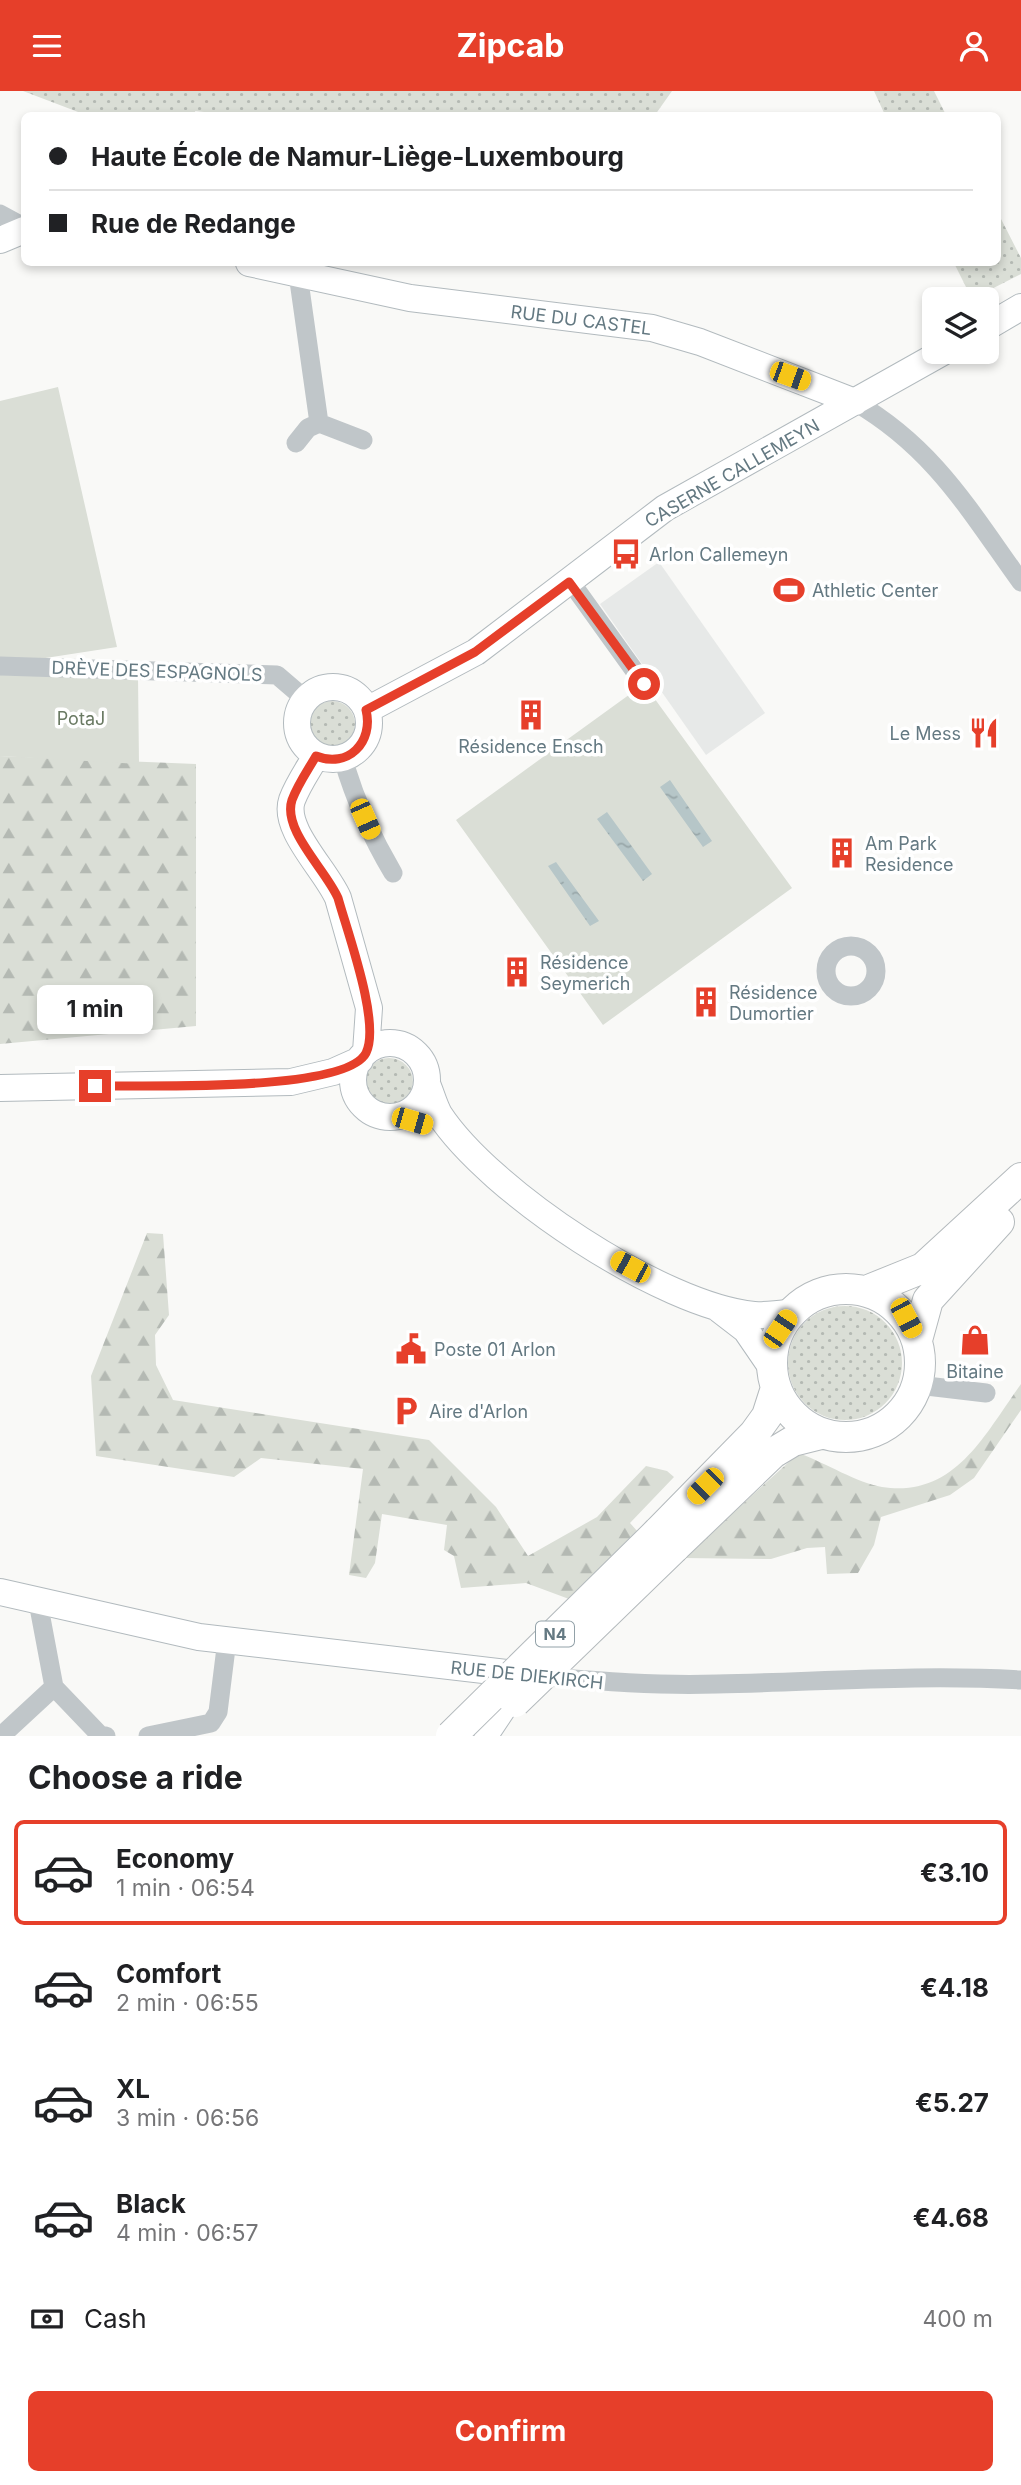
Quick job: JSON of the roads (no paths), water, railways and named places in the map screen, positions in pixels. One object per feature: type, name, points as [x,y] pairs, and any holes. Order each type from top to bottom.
[{"type":"main road","name":"N4","points":[[866,1291],[923,1268],[1021,1178]]},
{"type":"main road","name":"N4","points":[[917,1340],[928,1300],[1021,1198]]},
{"type":"main road","name":"N4","points":[[451,1736],[666,1540],[773,1453],[793,1441],[821,1434],[845,1438],[869,1434],[890,1423],[907,1406],[918,1385],[921,1363],[917,1340],[906,1318],[889,1301],[866,1291],[846,1288],[826,1291],[807,1299],[791,1313],[780,1329],[773,1348],[774,1378],[766,1416],[754,1434],[666,1540],[485,1735]]},
{"type":"main road","points":[[774,1378],[794,1415],[821,1434]]},
{"type":"street","points":[[0,214],[21,226]]},
{"type":"street","points":[[0,240],[21,230]]},
{"type":"street","name":"RUE DU CASTEL","points":[[262,266],[410,298],[652,328],[700,342],[855,402]]},
{"type":"street","points":[[298,274],[319,423]]},
{"type":"street","points":[[999,320],[1021,307]]},
{"type":"street","name":"CASERNE CALLEMEYN","points":[[366,710],[475,652],[665,508],[922,364]]},
{"type":"street","points":[[855,402],[886,420],[936,466],[956,488],[1021,582]]},
{"type":"street","points":[[296,443],[308,428],[319,423],[363,440]]},
{"type":"street","points":[[569,582],[644,684]]},
{"type":"street","name":"DRÈVE DES ESPAGNOLS","points":[[0,666],[277,675],[305,699]]},
{"type":"street","points":[[331,687],[352,693],[366,710],[368,734],[362,744],[343,759],[330,761],[316,756],[299,737],[296,723],[305,699],[317,690],[331,687]]},
{"type":"street","points":[[316,756],[292,801],[292,821],[303,843],[331,880],[369,1008],[363,1056],[354,1080],[360,1101]]},
{"type":"street","points":[[343,759],[354,795],[393,873]]},
{"type":"street","points":[[369,1008],[398,1044],[420,1058],[439,1113],[471,1151]]},
{"type":"street","points":[[0,1089],[291,1082],[333,1072],[381,1044],[398,1044]]},
{"type":"street","points":[[291,1082],[333,1091],[360,1101],[378,1115],[429,1126],[471,1151],[557,1224],[670,1289],[716,1306],[755,1315],[791,1313]]},
{"type":"street","points":[[396,1117],[417,1106],[427,1084]]},
{"type":"street","points":[[716,1306],[746,1330],[774,1378]]},
{"type":"street","points":[[918,1385],[986,1393]]},
{"type":"street","name":"RUE DE DIEKIRCH","points":[[0,1593],[227,1640],[474,1670],[620,1684],[715,1685],[964,1676],[1021,1680]]},
{"type":"street","points":[[38,1602],[54,1688],[100,1735],[106,1736]]},
{"type":"street","points":[[148,1736],[211,1723],[218,1712],[227,1640]]},
{"type":"street","points":[[474,1670],[485,1735]]},
{"type":"street","points":[[485,1735],[525,1675]]},
{"type":"street","points":[[1,1736],[54,1688]]},
{"type":"water","points":[[670,780],[712,841],[703,847],[660,787]]},
{"type":"water","points":[[607,812],[652,874],[643,881],[597,819]]},
{"type":"water","points":[[556,862],[599,921],[590,926],[548,866]]},
{"type":"place","name":"Arlon Callemeyn","points":[[626,554]]},
{"type":"place","name":"Athletic Center","points":[[789,590]]},
{"type":"place","name":"Résidence Ensch","points":[[531,715]]},
{"type":"place","name":"Le Mess","points":[[984,733]]},
{"type":"place","name":"Am Park Residence","points":[[842,853]]},
{"type":"place","name":"Résidence Seymerich","points":[[517,972]]},
{"type":"place","name":"Résidence Dumortier","points":[[706,1002]]},
{"type":"place","name":"Bitaine","points":[[975,1340]]},
{"type":"place","name":"Poste 01 Arlon","points":[[411,1349]]},
{"type":"place","name":"Aire d'Arlon","points":[[406,1411]]},
{"type":"park label","name":"PotaJ","points":[[81,718]]}]
